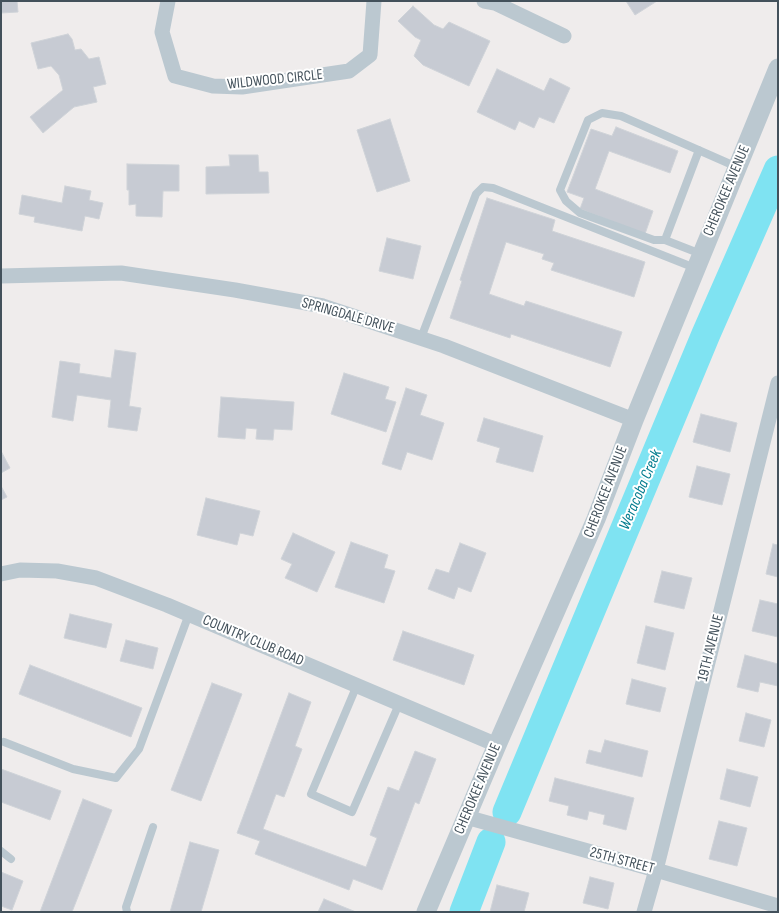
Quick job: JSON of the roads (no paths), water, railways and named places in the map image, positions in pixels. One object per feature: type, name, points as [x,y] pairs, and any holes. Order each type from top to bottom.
[{"type":"street","name":"WILDWOOD CIRCLE","points":[[168,1],[162,32],[176,76],[213,86],[242,87],[349,71],[370,54],[374,1]]},
{"type":"street","points":[[484,1],[495,3],[564,36]]},
{"type":"street","name":"CHEROKEE AVENUE","points":[[426,912],[596,519],[698,261],[778,68]]},
{"type":"street","name":"SPRINGDALE DRIVE","points":[[1,276],[122,273],[235,290],[323,306],[421,338],[634,420]]},
{"type":"street","name":"19TH AVENUE","points":[[644,912],[656,870],[777,387]]},
{"type":"street","name":"COUNTRY CLUB ROAD","points":[[1,574],[20,570],[57,571],[96,578],[189,614],[497,745]]},
{"type":"street","name":"25TH STREET","points":[[466,817],[778,906]]},
{"type":"lane","points":[[698,261],[665,240],[654,240],[580,213],[566,202],[560,190],[588,120],[602,113],[621,116],[737,167]]},
{"type":"lane","points":[[665,240],[699,150]]},
{"type":"lane","points":[[421,338],[476,194],[483,187],[493,188],[698,261]]},
{"type":"lane","points":[[4,742],[73,769],[116,778],[139,749],[189,614]]},
{"type":"lane","points":[[357,685],[310,794],[352,812],[399,704]]},
{"type":"lane","points":[[127,912],[126,907],[153,827]]},
{"type":"lane","points":[[1,851],[12,859]]},
{"type":"waterway","name":"Weracoba Creek","points":[[507,812],[706,334],[778,170]]},
{"type":"waterway","name":"Weracoba Creek","points":[[464,912],[491,842]]}]
